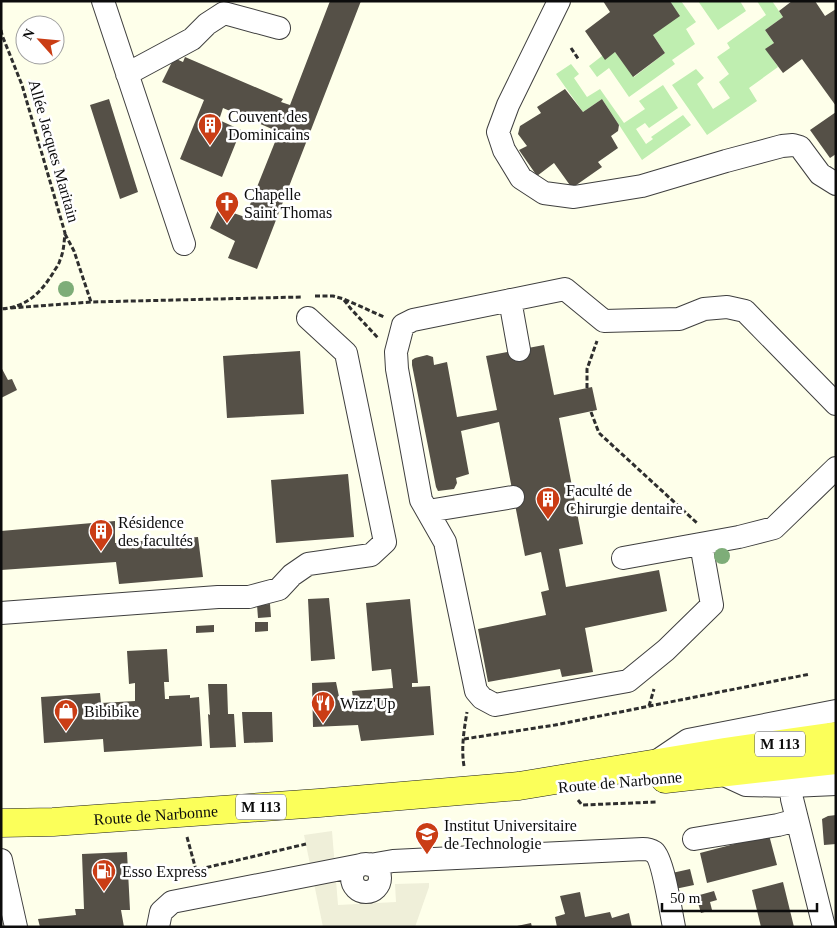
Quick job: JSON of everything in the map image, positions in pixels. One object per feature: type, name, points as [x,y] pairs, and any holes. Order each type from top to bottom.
[{"type":"main road","name":"Route de Narbonne","points":[[1,823],[53,822],[338,802],[520,786],[836,736]]},
{"type":"main road","name":"Route de Narbonne","points":[[520,786],[570,790],[836,760]]},
{"type":"street","points":[[103,1],[184,244]]},
{"type":"street","points":[[559,1],[508,105],[498,132],[504,150],[521,178],[536,188],[544,193],[574,197],[637,187],[726,161],[792,145],[800,147],[820,174],[836,184]]},
{"type":"street","points":[[127,74],[192,39],[207,24],[224,13],[279,28]]},
{"type":"street","points":[[709,542],[712,605],[666,650],[628,681],[496,705],[482,698],[476,691],[445,542],[421,500],[397,369],[396,352],[403,325],[413,320],[565,289],[604,321],[679,318],[704,309],[727,308],[745,311],[836,404]]},
{"type":"street","points":[[510,300],[519,350]]},
{"type":"street","points":[[1,613],[208,598],[249,597],[279,589],[292,575],[308,564],[371,555],[385,542],[346,353],[306,307]]},
{"type":"street","points":[[623,558],[774,528],[836,468]]},
{"type":"street","points":[[428,512],[513,497]]},
{"type":"street","name":"Route de Narbonne","points":[[652,764],[688,740],[836,711]]},
{"type":"street","points":[[720,773],[746,785],[836,784]]},
{"type":"street","points":[[791,786],[792,799],[824,927]]},
{"type":"street","points":[[694,839],[797,820]]},
{"type":"street","points":[[158,927],[161,912],[172,902],[366,865],[394,861],[642,849],[654,851],[657,856],[662,870],[674,927]]},
{"type":"street","points":[[1,860],[16,927]]},
{"type":"path","name":"Allée Jacques Maritain","points":[[1,30],[22,85],[65,233],[64,248],[60,262],[45,286],[23,304],[1,309]]},
{"type":"path","points":[[571,48],[579,60]]},
{"type":"path","points":[[65,233],[74,251],[91,302]]},
{"type":"path","points":[[314,296],[333,296],[344,299],[403,325]]},
{"type":"path","points":[[344,299],[383,343],[397,369]]},
{"type":"path","points":[[11,308],[91,302],[306,307]]},
{"type":"path","points":[[587,388],[587,369],[604,321]]},
{"type":"path","points":[[591,412],[599,433],[709,542]]},
{"type":"path","points":[[464,739],[564,723],[810,674]]},
{"type":"path","points":[[464,766],[462,751],[464,726],[469,699],[476,691]]},
{"type":"path","points":[[186,812],[187,840],[196,870],[306,844]]},
{"type":"green space","points":[[670,1],[681,1],[696,22],[686,29],[695,44],[672,60],[675,64],[629,97],[609,68],[597,77],[589,66],[602,56],[615,52],[634,77],[665,53],[653,35]]},
{"type":"green space","points":[[698,1],[740,1],[746,11],[718,30]]},
{"type":"green space","points":[[757,1],[772,1],[783,17],[765,30],[774,43],[766,49],[778,67],[749,88],[757,101],[707,135],[672,85],[696,69],[704,78],[697,84],[713,109],[730,98],[719,82],[729,74],[717,57],[730,48],[727,43],[766,15]]},
{"type":"green space","points":[[571,64],[579,74],[574,78],[587,97],[600,89],[624,123],[645,109],[639,101],[663,85],[678,108],[649,128],[645,123],[636,129],[646,144],[653,139],[651,137],[683,115],[691,125],[642,160],[602,99],[583,112],[556,74]]},
{"type":"shaded area","points":[[332,831],[338,905],[396,902],[395,884],[429,883],[415,927],[323,927],[304,835]]},
{"type":"building","name":"Couvent des Dominicains","points":[[330,1],[361,1],[257,269],[228,258],[235,241],[210,228],[219,208],[245,217],[279,132],[223,108],[219,120],[241,130],[222,177],[180,159],[204,100],[162,82],[174,58],[183,62],[185,57],[283,99],[281,102],[290,105]]},
{"type":"building","points":[[603,1],[670,1],[680,16],[653,35],[665,53],[633,77],[615,52],[605,60],[585,31],[610,12]]},
{"type":"building","points":[[792,1],[815,1],[825,16],[836,9],[836,106],[802,59],[783,73],[765,49],[774,43],[765,30],[783,17],[779,11]]},
{"type":"building","points":[[565,89],[583,112],[602,99],[619,125],[618,131],[611,136],[618,148],[598,162],[602,167],[572,188],[554,163],[537,176],[519,150],[527,146],[518,134],[520,126],[541,113],[537,107]]},
{"type":"building","points":[[109,99],[138,192],[120,199],[90,105]]},
{"type":"building","points":[[836,112],[836,154],[830,158],[810,130]]},
{"type":"building","name":"Faculté de Chirurgie dentaire","points":[[544,345],[554,395],[592,387],[597,410],[559,418],[583,544],[559,549],[566,587],[659,570],[667,611],[585,628],[593,672],[562,677],[560,669],[488,682],[478,629],[546,615],[541,592],[549,590],[541,552],[525,556],[499,422],[461,431],[469,474],[456,478],[457,483],[454,489],[438,491],[412,360],[427,355],[433,357],[434,365],[447,362],[457,417],[497,410],[486,356]]},
{"type":"building","points":[[300,351],[304,414],[227,418],[223,356]]},
{"type":"building","points":[[1,367],[8,380],[12,379],[17,390],[1,398]]},
{"type":"building","points":[[348,474],[354,537],[276,543],[271,480]]},
{"type":"building","name":"Résidence des facultés","points":[[115,521],[115,543],[198,537],[203,577],[119,584],[116,562],[1,570],[1,531]]},
{"type":"building","points":[[329,598],[335,659],[311,661],[308,599]]},
{"type":"building","points":[[410,599],[418,683],[412,683],[412,687],[430,686],[434,735],[361,741],[358,725],[313,727],[312,683],[336,682],[342,711],[355,710],[352,691],[393,688],[391,669],[372,671],[366,603]]},
{"type":"building","points":[[270,604],[271,617],[258,618],[257,605]]},
{"type":"building","points":[[255,622],[268,622],[268,631],[255,632]]},
{"type":"building","points":[[214,625],[214,632],[196,633],[196,626]]},
{"type":"building","points":[[167,649],[169,682],[164,682],[165,699],[169,699],[169,696],[190,695],[190,698],[199,697],[202,746],[104,752],[103,739],[44,743],[41,697],[100,693],[101,703],[135,701],[135,683],[129,684],[127,651]]},
{"type":"building","points":[[208,684],[227,684],[228,714],[234,714],[236,747],[210,748]]},
{"type":"building","points":[[242,712],[272,712],[273,742],[244,743]]},
{"type":"building","points":[[836,815],[836,844],[824,845],[822,819]]},
{"type":"building","points":[[769,835],[777,865],[707,883],[700,853]]},
{"type":"building","points":[[127,852],[130,910],[121,910],[124,927],[40,927],[38,919],[76,915],[75,909],[84,909],[82,854]]},
{"type":"building","points":[[690,869],[694,885],[675,889],[672,873]]},
{"type":"building","points":[[783,882],[794,927],[761,927],[752,890]]},
{"type":"building","points":[[714,891],[717,900],[710,902],[712,910],[701,913],[696,896]]},
{"type":"building","points":[[580,892],[585,917],[610,912],[612,918],[629,913],[632,927],[557,927],[555,917],[565,914],[560,896]]},
{"type":"building","points":[[531,923],[532,927],[517,927],[517,926]]},
{"type":"place","name":"Couvent des Dominicains","points":[[210,146]]},
{"type":"place","name":"Chapelle Saint Thomas","points":[[227,224]]},
{"type":"place","name":"Faculté de Chirurgie dentaire","points":[[548,520]]},
{"type":"place","name":"Résidence des facultés","points":[[101,552]]},
{"type":"place","name":"Wizz'Up","points":[[323,724]]},
{"type":"place","name":"Bibibike","points":[[66,732]]},
{"type":"place","name":"Institut Universitaire de Technologie","points":[[427,855]]},
{"type":"place","name":"Esso Express","points":[[104,892]]}]
